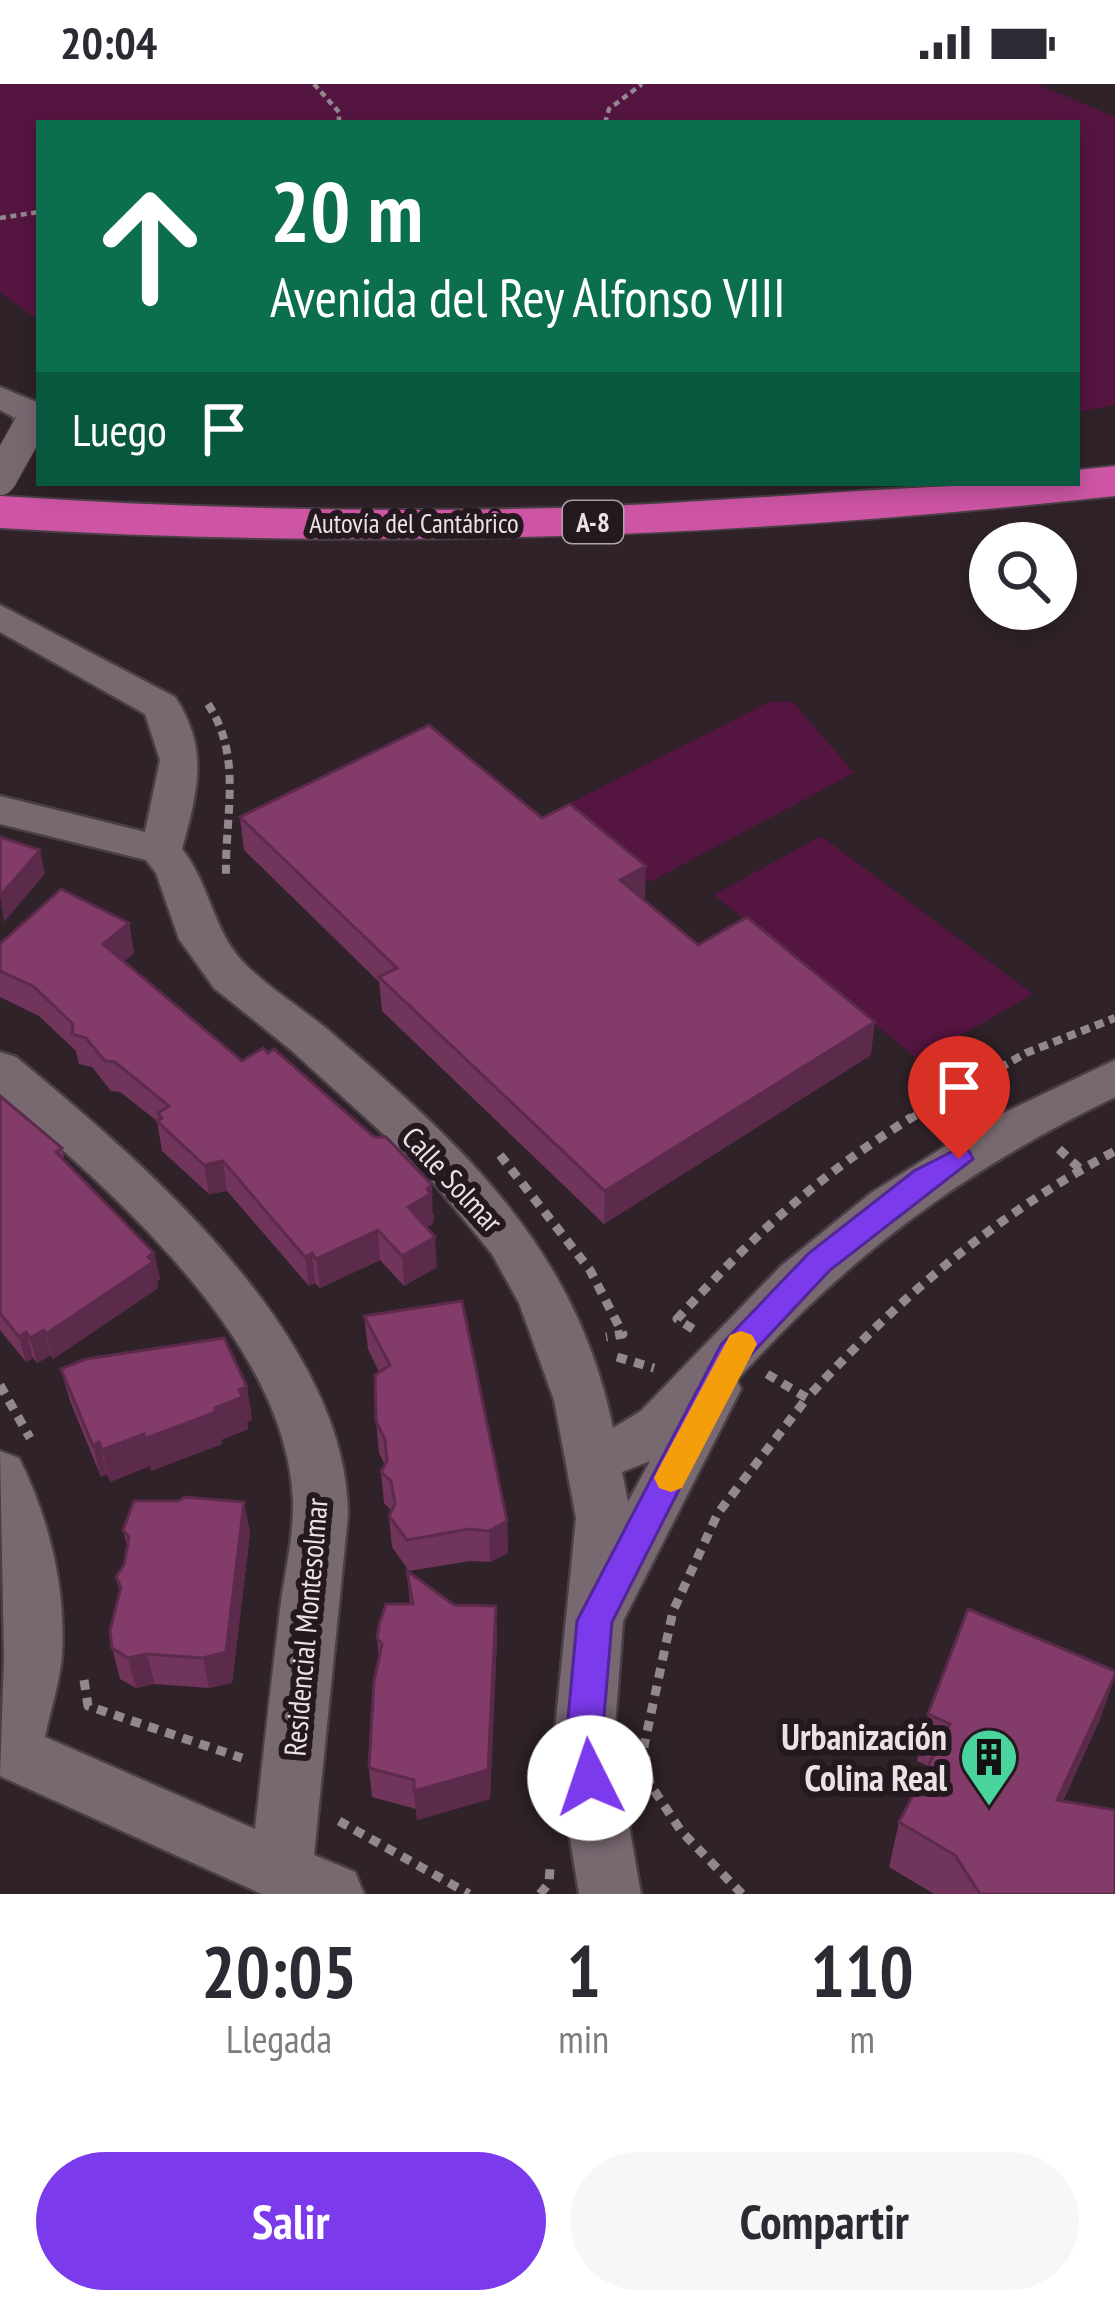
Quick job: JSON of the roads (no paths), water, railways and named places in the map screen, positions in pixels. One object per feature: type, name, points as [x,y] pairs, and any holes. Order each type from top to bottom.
[{"type":"highway","points":[[1080,451],[1115,446]]},
{"type":"highway","points":[[0,478],[36,480]]},
{"type":"highway","name":"Autovía del Cantábrico","points":[[1080,485],[1115,481]]},
{"type":"highway","name":"Autovía del Cantábrico","points":[[173,486],[314,491],[556,486]]},
{"type":"highway","name":"Autovía del Cantábrico","points":[[0,512],[308,524],[643,521],[1073,486]]},
{"type":"street","points":[[0,397],[30,412],[30,425],[0,478]]},
{"type":"street","points":[[0,616],[161,706],[177,731],[184,764],[161,850],[0,811]]},
{"type":"street","name":"Calle Solmar","points":[[161,850],[176,870],[201,939],[230,977],[307,1038],[440,1157],[510,1240],[544,1301],[574,1380],[604,1518],[584,1740],[610,1894]]},
{"type":"street","name":"Residencial Montesolmar","points":[[0,1069],[124,1179],[206,1265],[271,1358],[304,1430],[320,1493],[290,1794],[307,1882]]},
{"type":"street","points":[[592,1457],[628,1447],[660,1427],[819,1262],[925,1179],[1027,1118],[1115,1077]]},
{"type":"street","points":[[594,1621],[732,1354]]},
{"type":"street","points":[[20,1465],[32,1577],[33,1658],[6,1748],[307,1882]]},
{"type":"place","name":"Urbanización Colina Real","points":[[989,1808]]}]
